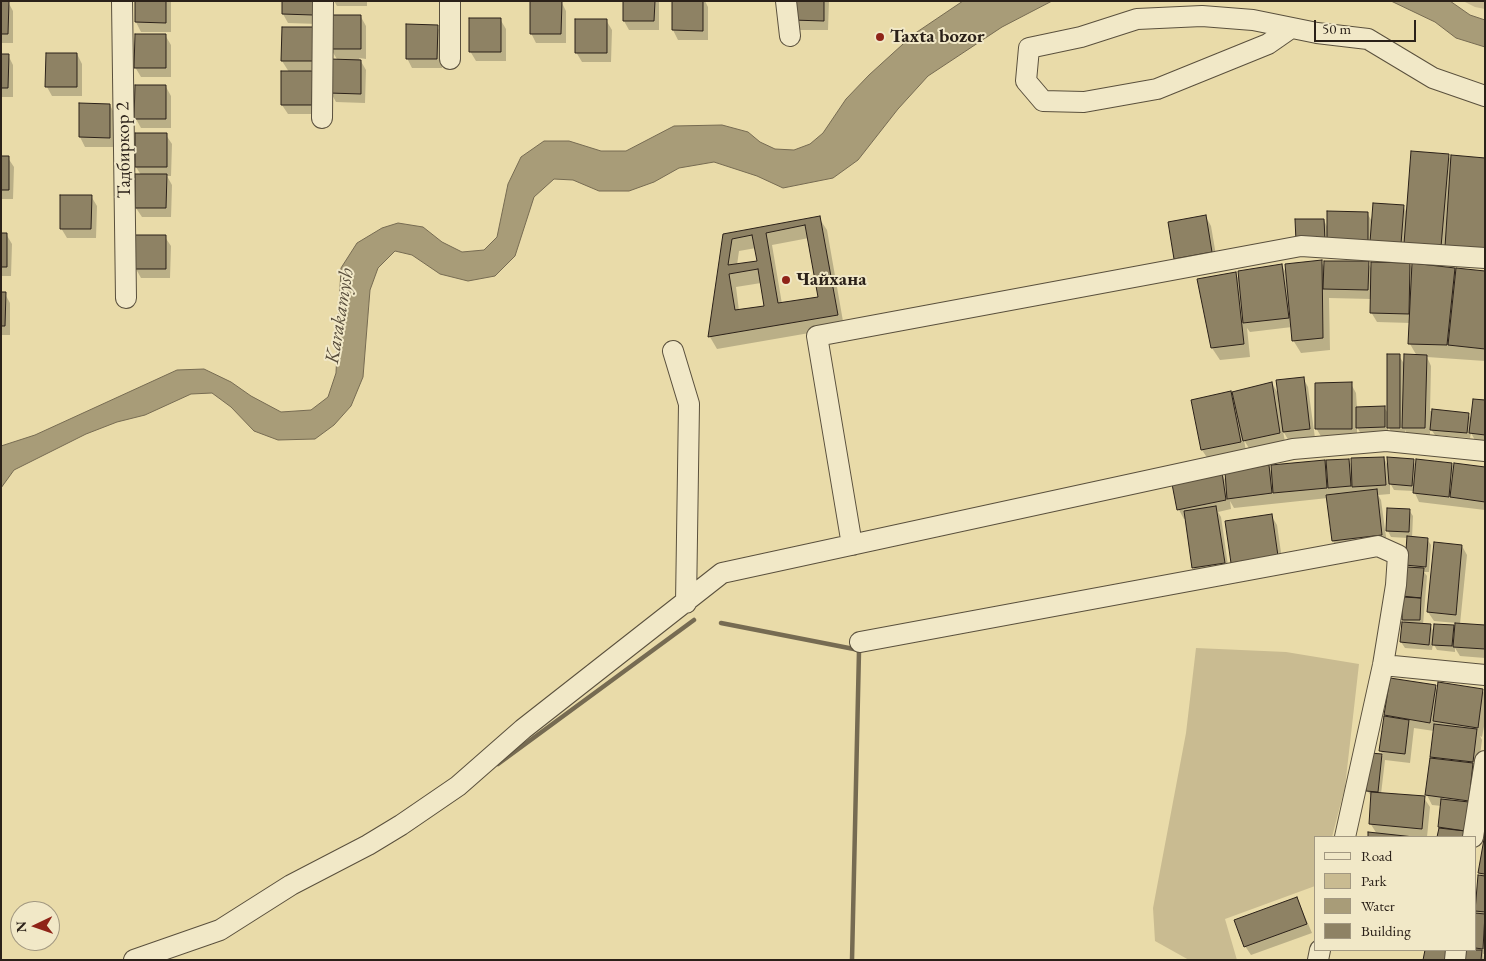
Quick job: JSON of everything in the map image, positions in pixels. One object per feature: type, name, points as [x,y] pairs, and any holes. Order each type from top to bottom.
[{"type":"street","name":"Тадбиркор 2","points":[[122,1],[126,298]]},
{"type":"street","points":[[322,118],[323,1]]},
{"type":"street","points":[[450,1],[450,59]]},
{"type":"street","points":[[786,1],[790,36]]},
{"type":"street","points":[[1291,28],[1268,44],[1157,89],[1084,102],[1043,101],[1026,81],[1029,48],[1081,37],[1137,19],[1202,16],[1253,20],[1291,28],[1368,39],[1433,78],[1485,96]]},
{"type":"street","points":[[852,545],[817,336],[1301,246],[1485,258]]},
{"type":"street","points":[[673,351],[689,404],[686,603]]},
{"type":"street","points":[[134,960],[220,930],[292,885],[401,825],[458,786],[524,729],[722,574],[1293,448],[1386,441],[1485,451]]},
{"type":"street","points":[[860,642],[1378,546],[1398,555],[1396,585],[1383,665],[1345,836]]},
{"type":"street","points":[[1383,665],[1485,675]]},
{"type":"street","points":[[1473,836],[1485,761]]},
{"type":"green space","points":[[1463,1],[1485,1],[1485,9],[1475,7]]},
{"type":"green space","points":[[1196,648],[1286,652],[1359,664],[1345,787],[1332,836],[1314,836],[1314,886],[1225,919],[1237,960],[1189,960],[1155,941],[1153,908],[1186,733]]},
{"type":"water","name":"Karakamysh","points":[[963,1],[1052,1],[1002,27],[928,76],[898,109],[858,160],[833,178],[783,188],[757,176],[714,162],[679,168],[654,182],[629,191],[599,191],[573,180],[554,179],[534,197],[515,256],[495,276],[468,281],[440,274],[412,255],[395,251],[378,268],[370,290],[363,377],[351,406],[334,425],[315,439],[278,440],[254,431],[231,407],[212,393],[191,394],[145,415],[117,422],[86,434],[14,470],[1,488],[1,446],[35,435],[177,370],[204,369],[231,382],[251,396],[281,412],[311,410],[328,397],[336,373],[341,268],[357,243],[382,228],[398,223],[423,227],[442,242],[462,252],[484,250],[497,237],[508,184],[521,157],[544,141],[569,141],[601,151],[626,151],[674,126],[722,125],[748,132],[760,142],[775,149],[794,150],[810,144],[823,133],[846,99],[869,75],[914,34]]},
{"type":"water","points":[[1391,1],[1450,1],[1470,15],[1485,20],[1485,47],[1456,38],[1435,22]]},
{"type":"building","points":[[1,1],[9,1],[8,34],[1,34]]},
{"type":"building","points":[[135,1],[166,1],[166,23],[135,22]]},
{"type":"building","points":[[282,1],[313,1],[313,15],[282,14]]},
{"type":"building","points":[[530,1],[562,1],[561,34],[530,34]]},
{"type":"building","points":[[623,1],[655,1],[654,21],[623,21]]},
{"type":"building","points":[[672,1],[703,1],[703,31],[672,30]]},
{"type":"building","points":[[792,1],[824,1],[824,21],[792,20]]},
{"type":"building","points":[[330,15],[361,15],[361,49],[329,49]]},
{"type":"building","points":[[469,18],[501,18],[501,52],[469,52]]},
{"type":"building","points":[[575,19],[607,19],[607,53],[575,53]]},
{"type":"building","points":[[406,24],[438,25],[437,59],[406,59]]},
{"type":"building","points":[[282,27],[313,27],[313,61],[281,61]]},
{"type":"building","points":[[135,34],[166,34],[166,68],[134,68]]},
{"type":"building","points":[[46,53],[77,53],[77,87],[45,87]]},
{"type":"building","points":[[1,54],[9,54],[8,88],[1,88]]},
{"type":"building","points":[[330,59],[361,60],[361,94],[329,93]]},
{"type":"building","points":[[281,71],[313,71],[312,105],[281,105]]},
{"type":"building","points":[[135,85],[166,85],[166,119],[134,119]]},
{"type":"building","points":[[79,103],[110,104],[110,138],[79,137]]},
{"type":"building","points":[[135,133],[167,133],[167,167],[135,167]]},
{"type":"building","points":[[1411,151],[1449,154],[1441,247],[1404,244]]},
{"type":"building","points":[[1451,155],[1485,158],[1485,250],[1445,247]]},
{"type":"building","points":[[1,156],[9,156],[9,190],[1,190]]},
{"type":"building","points":[[135,174],[167,174],[166,208],[135,208]]},
{"type":"building","points":[[60,195],[92,195],[91,229],[60,229]]},
{"type":"building","points":[[1373,203],[1404,205],[1401,244],[1370,242]]},
{"type":"building","points":[[1327,211],[1368,212],[1368,242],[1327,241]]},
{"type":"building","points":[[1206,215],[1212,252],[1174,259],[1168,222]]},
{"type":"building","points":[[820,216],[838,315],[708,337],[723,234]],"holes":[[[805,225],[818,297],[778,303],[766,233]],[[752,235],[757,261],[728,265],[732,239]],[[758,269],[764,306],[735,310],[729,274]]]},
{"type":"building","points":[[1295,219],[1324,219],[1325,241],[1296,241]]},
{"type":"building","points":[[1,233],[7,233],[7,267],[1,267]]},
{"type":"building","points":[[135,235],[166,235],[166,269],[134,269]]},
{"type":"building","points":[[1322,260],[1323,338],[1292,341],[1285,264]]},
{"type":"building","points":[[1324,261],[1369,261],[1368,290],[1323,289]]},
{"type":"building","points":[[1371,262],[1410,263],[1409,314],[1370,313]]},
{"type":"building","points":[[1412,263],[1455,268],[1447,345],[1408,344]]},
{"type":"building","points":[[1282,264],[1289,318],[1243,323],[1238,271]]},
{"type":"building","points":[[1456,268],[1485,271],[1485,349],[1448,345]]},
{"type":"building","points":[[1236,272],[1244,344],[1211,348],[1197,279]]},
{"type":"building","points":[[1,292],[6,292],[5,326],[1,326]]},
{"type":"building","points":[[1387,354],[1400,354],[1400,428],[1387,428]]},
{"type":"building","points":[[1404,354],[1427,355],[1425,428],[1402,428]]},
{"type":"building","points":[[1304,377],[1310,429],[1283,432],[1276,380]]},
{"type":"building","points":[[1272,382],[1280,433],[1243,441],[1232,392]]},
{"type":"building","points":[[1352,382],[1352,429],[1315,429],[1315,383]]},
{"type":"building","points":[[1231,391],[1241,442],[1201,450],[1191,400]]},
{"type":"building","points":[[1473,399],[1485,400],[1485,435],[1469,433]]},
{"type":"building","points":[[1385,406],[1385,427],[1356,428],[1356,407]]},
{"type":"building","points":[[1432,409],[1469,413],[1467,433],[1430,430]]},
{"type":"building","points":[[1384,457],[1386,485],[1352,487],[1351,458]]},
{"type":"building","points":[[1387,457],[1414,459],[1412,486],[1389,484]]},
{"type":"building","points":[[1349,459],[1351,486],[1328,488],[1326,460]]},
{"type":"building","points":[[1416,459],[1452,463],[1449,497],[1413,493]]},
{"type":"building","points":[[1325,460],[1327,488],[1273,493],[1271,465]]},
{"type":"building","points":[[1454,463],[1485,467],[1485,502],[1450,497]]},
{"type":"building","points":[[1269,465],[1272,493],[1227,499],[1225,472]]},
{"type":"building","points":[[1222,472],[1226,500],[1177,510],[1172,484]]},
{"type":"building","points":[[1377,489],[1382,535],[1332,541],[1326,495]]},
{"type":"building","points":[[1216,506],[1225,563],[1192,568],[1184,511]]},
{"type":"building","points":[[1387,508],[1410,509],[1409,532],[1386,531]]},
{"type":"building","points":[[1272,514],[1278,556],[1231,563],[1225,521]]},
{"type":"building","points":[[1407,536],[1428,538],[1426,567],[1405,565]]},
{"type":"building","points":[[1434,542],[1462,545],[1456,615],[1427,612]]},
{"type":"building","points":[[1405,567],[1424,568],[1421,598],[1402,596]]},
{"type":"building","points":[[1402,597],[1421,598],[1420,620],[1402,620]]},
{"type":"building","points":[[1402,622],[1431,624],[1429,645],[1400,642]]},
{"type":"building","points":[[1455,623],[1485,625],[1485,649],[1453,647]]},
{"type":"building","points":[[1434,624],[1454,625],[1452,646],[1432,645]]},
{"type":"building","points":[[1390,678],[1436,685],[1430,723],[1384,715]]},
{"type":"building","points":[[1438,682],[1483,689],[1478,728],[1433,721]]},
{"type":"building","points":[[1384,716],[1409,720],[1405,754],[1379,751]]},
{"type":"building","points":[[1434,724],[1477,729],[1473,762],[1430,757]]},
{"type":"building","points":[[1370,753],[1382,754],[1378,792],[1366,791]]},
{"type":"building","points":[[1430,758],[1473,763],[1469,801],[1425,795]]},
{"type":"building","points":[[1371,792],[1425,796],[1422,829],[1369,824]]},
{"type":"building","points":[[1441,799],[1469,802],[1465,831],[1438,827]]},
{"type":"building","points":[[1439,828],[1465,831],[1465,836],[1437,836]]},
{"type":"building","points":[[1368,832],[1405,836],[1368,836]]},
{"type":"building","points":[[1485,839],[1485,874],[1478,873]]},
{"type":"building","points":[[1478,875],[1485,876],[1485,912],[1476,911]]},
{"type":"building","points":[[1297,897],[1307,924],[1244,947],[1234,920]]},
{"type":"building","points":[[1476,913],[1485,914],[1483,949],[1476,948]]},
{"type":"building","points":[[1482,950],[1481,960],[1465,960],[1466,951]]},
{"type":"building","points":[[1425,951],[1449,951],[1448,960],[1423,960]]},
{"type":"waterway","points":[[498,764],[694,620]]},
{"type":"waterway","points":[[721,623],[859,650]]},
{"type":"waterway","points":[[852,960],[859,651]]},
{"type":"place","name":"Taxta bozor","points":[[880,37]]},
{"type":"place","name":"Чайхана","points":[[786,280]]}]
